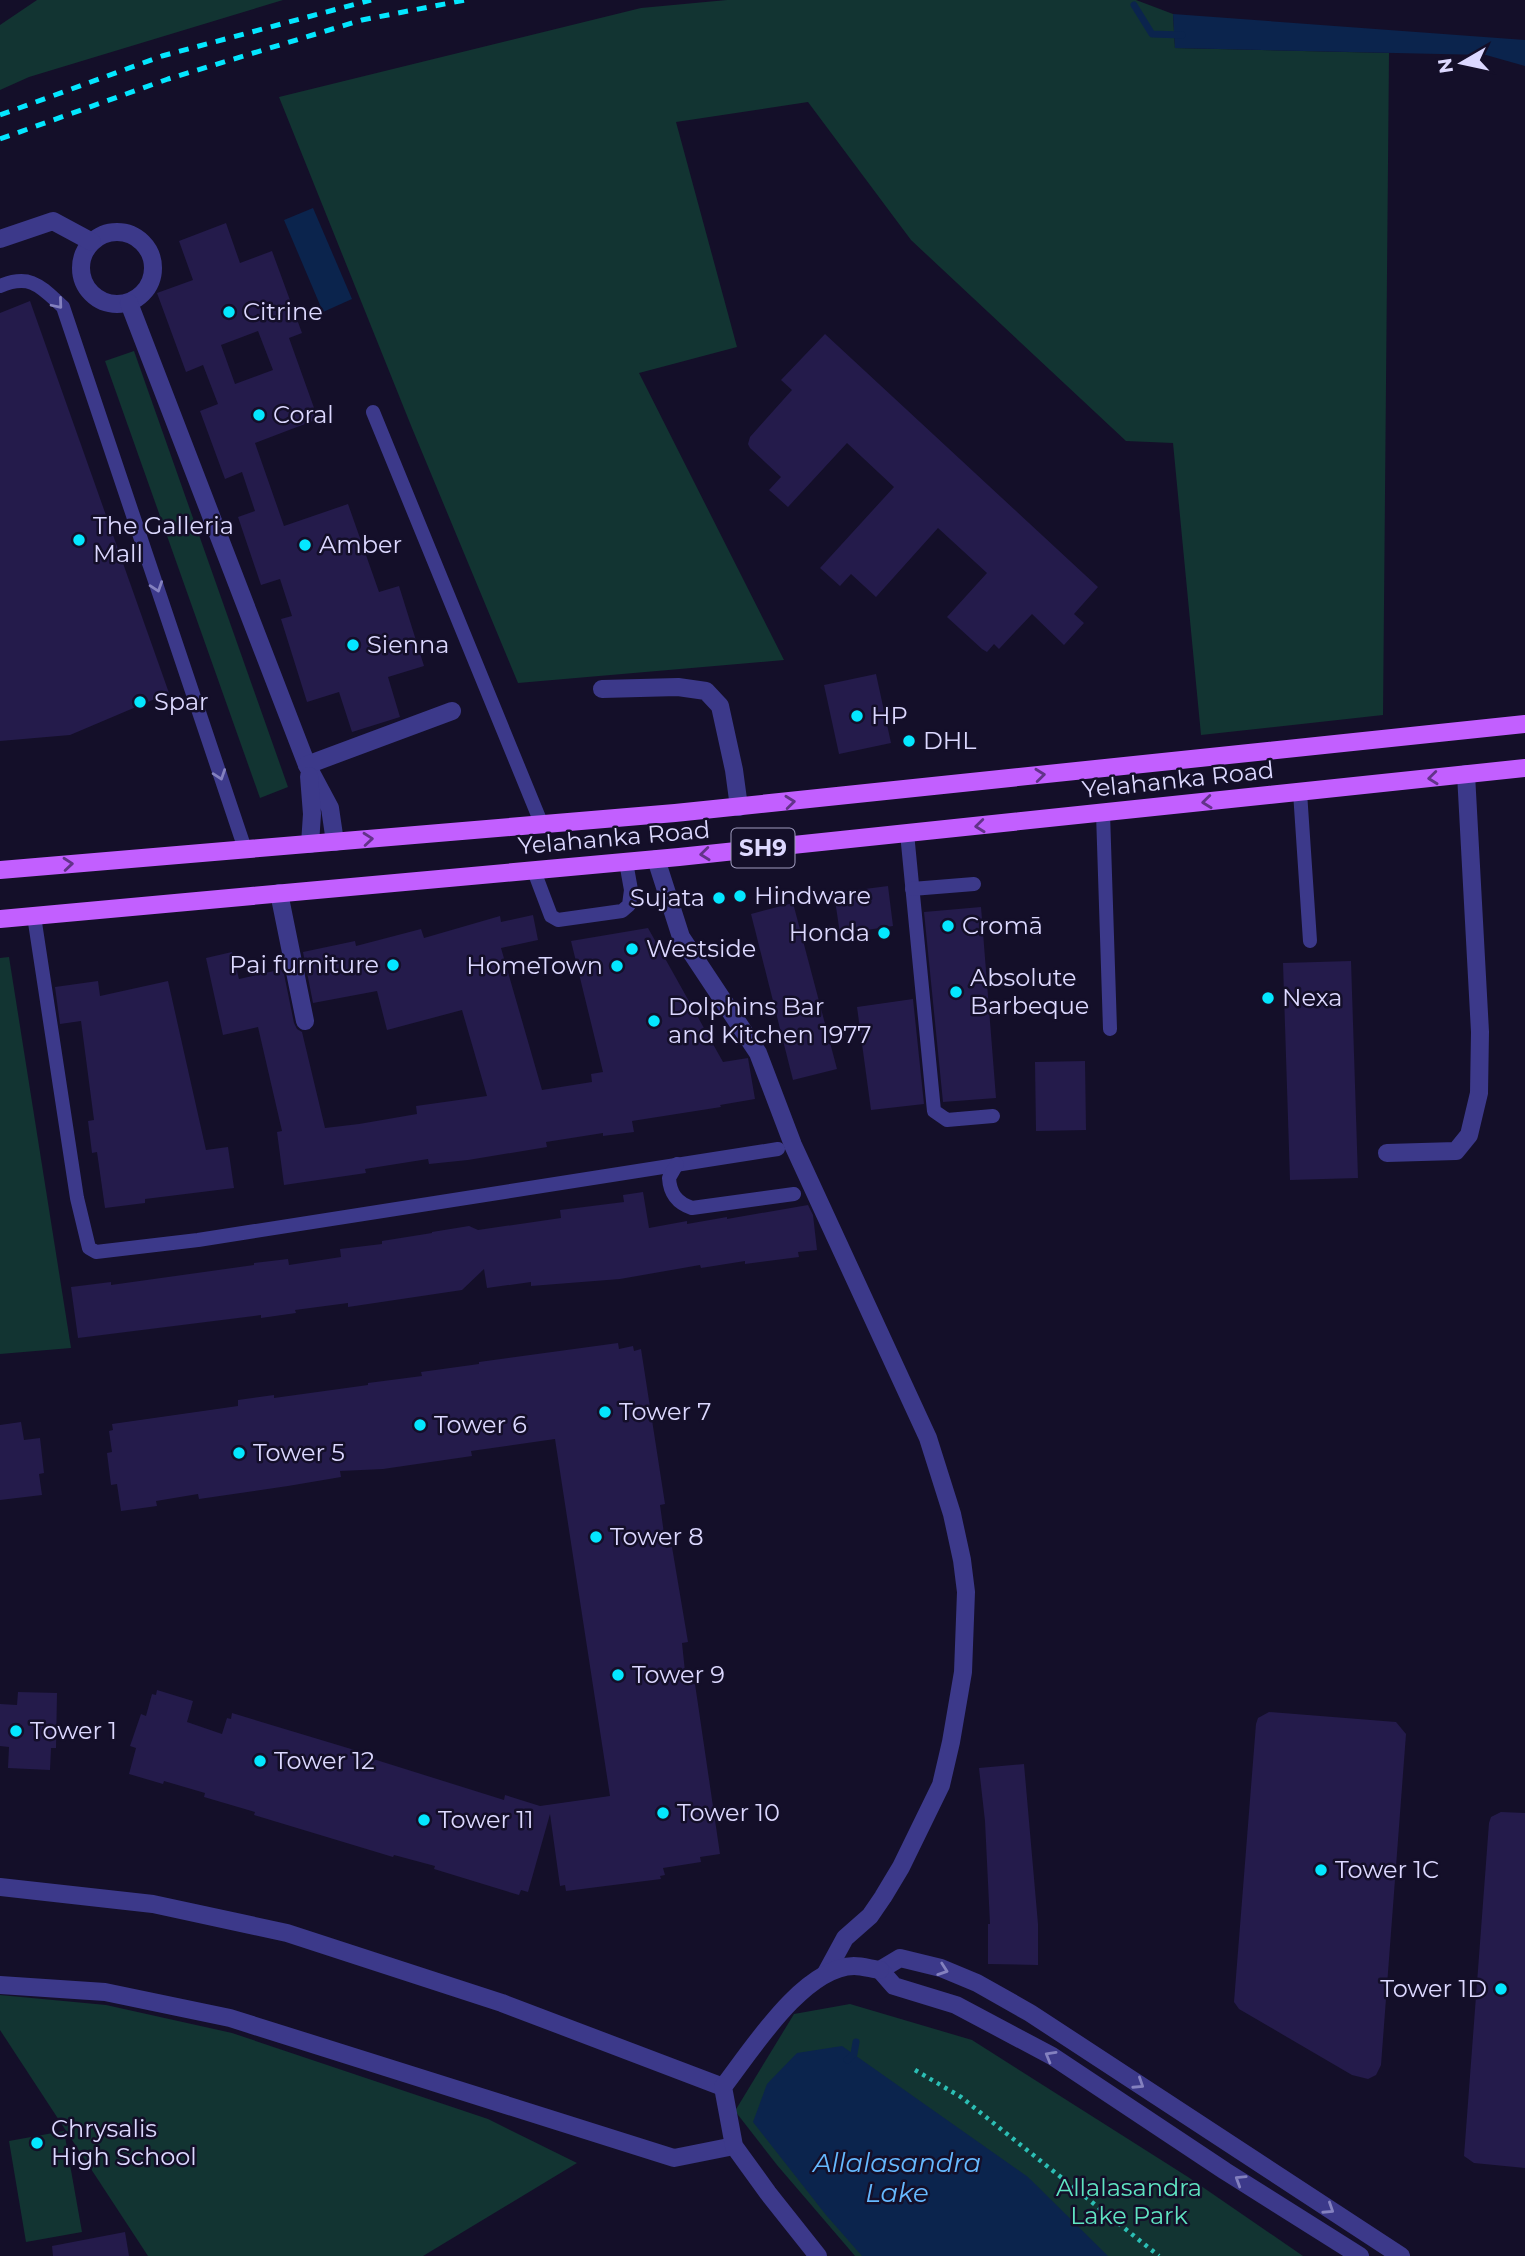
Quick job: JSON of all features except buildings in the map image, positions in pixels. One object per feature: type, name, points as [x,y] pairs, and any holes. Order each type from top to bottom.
[{"type":"main road","name":"Yelahanka Road","points":[[0,870],[738,807],[1525,724]]},
{"type":"main road","name":"Yelahanka Road","points":[[0,919],[626,862],[1525,768]]},
{"type":"street","points":[[0,239],[53,221],[92,242]]},
{"type":"street","points":[[124,232],[145,244],[154,266],[153,278],[140,297],[118,305],[105,303],[87,288],[81,264],[92,242],[101,235],[124,232]]},
{"type":"street","points":[[129,303],[307,765],[330,808],[335,842]]},
{"type":"street","points":[[602,689],[678,687],[706,691],[720,706],[734,770],[738,807]]},
{"type":"street","points":[[307,765],[452,711]]},
{"type":"street","points":[[307,765],[312,814],[310,844]]},
{"type":"street","points":[[1387,1153],[1456,1152],[1469,1135],[1479,1093],[1480,1032],[1466,774]]},
{"type":"street","points":[[656,859],[681,937],[758,1053],[793,1145],[928,1438],[952,1514],[966,1592],[963,1672],[941,1785],[889,1888],[870,1916],[845,1938],[826,1973],[780,2011],[723,2087],[734,2146],[818,2256]]},
{"type":"street","points":[[279,893],[306,1021]]},
{"type":"street","points":[[0,1887],[153,1904],[287,1933],[502,2003],[723,2087]]},
{"type":"street","points":[[826,1973],[853,1966],[880,1970],[900,1958],[941,1968],[977,1983],[1030,2012],[1401,2256]]},
{"type":"street","points":[[880,1970],[894,1986],[956,2005],[1052,2056],[1225,2171],[1360,2256]]},
{"type":"street","points":[[0,1985],[105,1992],[230,2018],[674,2158],[734,2146]]},
{"type":"lane","points":[[0,286],[15,280],[38,284],[63,307],[245,849]]},
{"type":"lane","points":[[373,412],[542,825]]},
{"type":"lane","points":[[1300,792],[1310,941]]},
{"type":"lane","points":[[1103,813],[1110,1029]]},
{"type":"lane","points":[[907,833],[934,1111],[947,1120],[993,1116]]},
{"type":"lane","points":[[534,871],[551,916],[558,920],[622,911],[629,905],[631,890],[626,862]]},
{"type":"lane","points":[[912,889],[974,884]]},
{"type":"lane","points":[[34,916],[77,1198],[89,1248],[96,1252],[198,1240],[778,1149]]},
{"type":"lane","points":[[677,1164],[669,1178],[672,1193],[682,1204],[692,1208],[794,1194]]},
{"type":"path","points":[[915,2070],[961,2097],[1159,2256]]},
{"type":"green space","points":[[37,0],[283,0],[29,77],[0,90],[0,25]]},
{"type":"green space","points":[[727,0],[1136,0],[1173,14],[1175,48],[1389,53],[1383,715],[1201,735],[1173,443],[1126,441],[911,240],[808,102],[676,122],[737,347],[639,373],[784,660],[518,683],[279,97],[641,8]]},
{"type":"green space","points":[[134,351],[288,787],[260,798],[105,361]]},
{"type":"green space","points":[[9,957],[71,1348],[0,1354],[0,958]]},
{"type":"green space","points":[[0,1995],[106,2005],[232,2033],[488,2119],[577,2163],[423,2256],[148,2256],[0,2030]]},
{"type":"green space","name":"Allalasandra Lake Park","points":[[850,2004],[972,2040],[1188,2177],[1303,2256],[855,2256],[735,2111],[794,2014]]},
{"type":"green space","points":[[64,2131],[82,2232],[26,2242],[9,2141]]},
{"type":"water","points":[[1173,14],[1525,40],[1525,66],[1486,55],[1175,48]]},
{"type":"water","points":[[313,208],[352,299],[323,312],[284,220]]},
{"type":"water","name":"Allalasandra Lake","points":[[842,2046],[1028,2177],[1108,2256],[862,2256],[753,2122],[767,2084],[797,2053]]},
{"type":"waterway","points":[[1134,5],[1152,34],[1182,35]]},
{"type":"waterway","points":[[847,2060],[854,2054],[856,2042]]},
{"type":"railway","points":[[0,115],[162,56],[371,0]]},
{"type":"railway","points":[[0,139],[168,79],[362,20],[465,0]]},
{"type":"place","name":"Citrine","points":[[229,312]]},
{"type":"place","name":"Coral","points":[[259,415]]},
{"type":"place","name":"The Galleria Mall","points":[[79,540]]},
{"type":"place","name":"Amber","points":[[305,545]]},
{"type":"place","name":"Sienna","points":[[353,645]]},
{"type":"place","name":"Spar","points":[[140,702]]},
{"type":"place","name":"HP","points":[[857,716]]},
{"type":"place","name":"DHL","points":[[909,741]]},
{"type":"place","name":"Hindware","points":[[740,896]]},
{"type":"place","name":"Sujata","points":[[719,898]]},
{"type":"place","name":"Cromā","points":[[948,926]]},
{"type":"place","name":"Honda","points":[[884,933]]},
{"type":"place","name":"Westside","points":[[632,949]]},
{"type":"place","name":"Pai furniture","points":[[393,965]]},
{"type":"place","name":"HomeTown","points":[[617,966]]},
{"type":"place","name":"Absolute Barbeque","points":[[956,992]]},
{"type":"place","name":"Nexa","points":[[1268,998]]},
{"type":"place","name":"Dolphins Bar and Kitchen 1977","points":[[654,1021]]},
{"type":"place","name":"Tower 7","points":[[605,1412]]},
{"type":"place","name":"Tower 6","points":[[420,1425]]},
{"type":"place","name":"Tower 5","points":[[239,1453]]},
{"type":"place","name":"Tower 8","points":[[596,1537]]},
{"type":"place","name":"Tower 9","points":[[618,1675]]},
{"type":"place","name":"Tower 1","points":[[16,1731]]},
{"type":"place","name":"Tower 12","points":[[260,1761]]},
{"type":"place","name":"Tower 10","points":[[663,1813]]},
{"type":"place","name":"Tower 11","points":[[424,1820]]},
{"type":"place","name":"Tower 1C","points":[[1321,1870]]},
{"type":"place","name":"Tower 1D","points":[[1501,1989]]},
{"type":"place","name":"Chrysalis High School","points":[[37,2143]]}]
